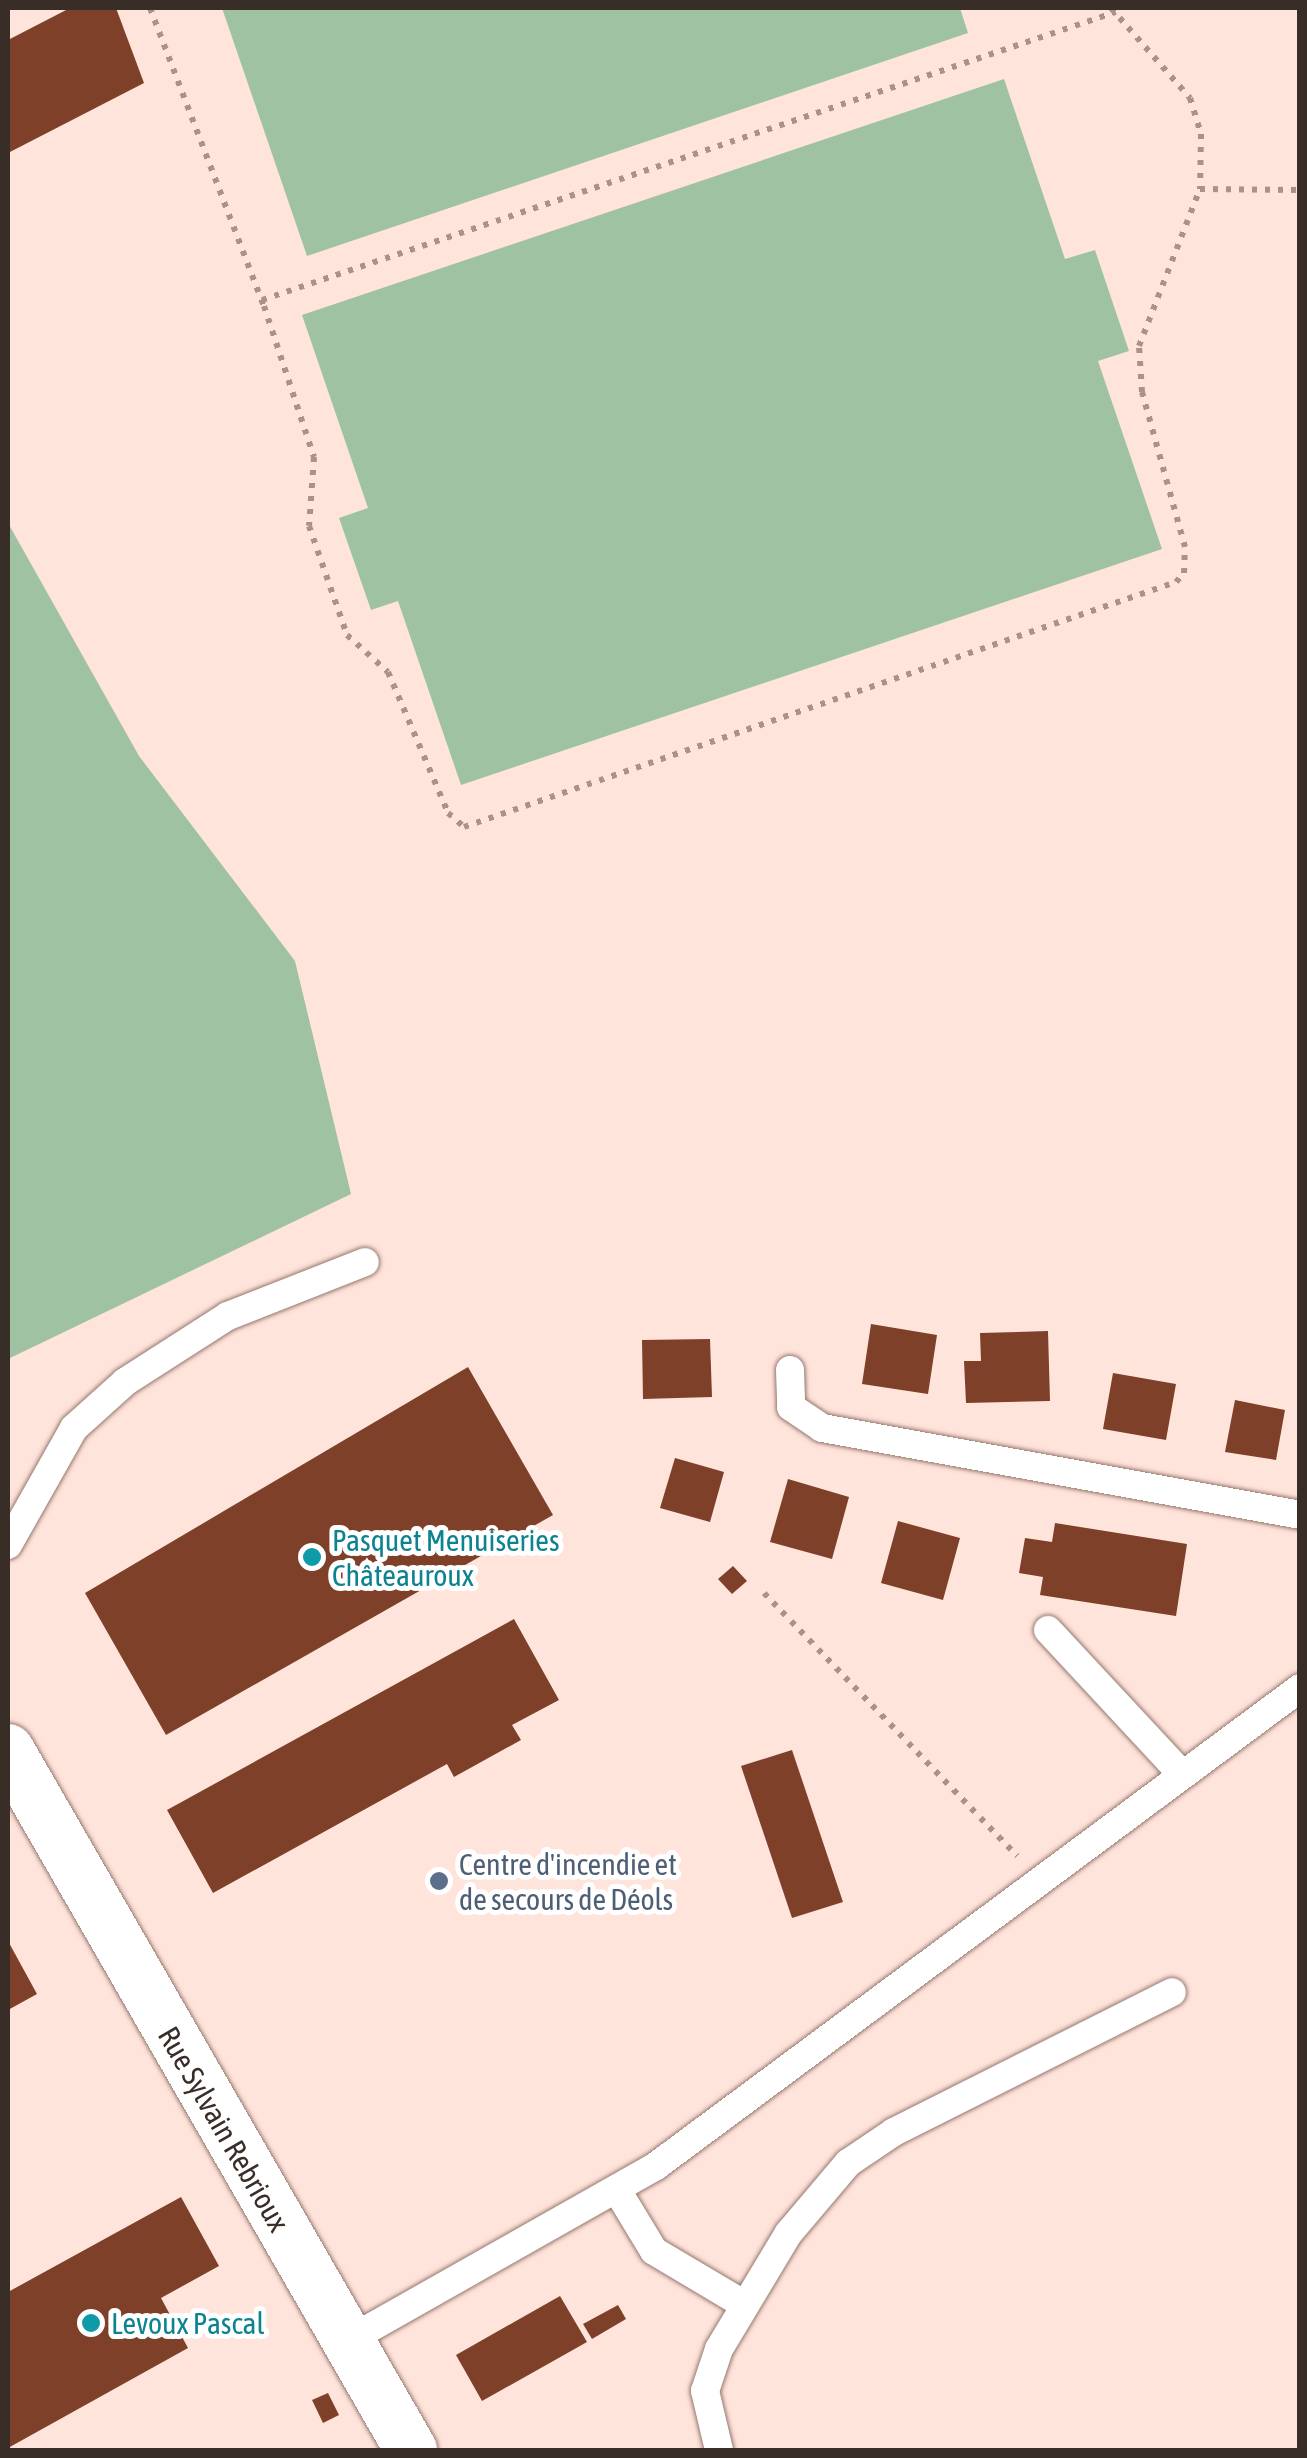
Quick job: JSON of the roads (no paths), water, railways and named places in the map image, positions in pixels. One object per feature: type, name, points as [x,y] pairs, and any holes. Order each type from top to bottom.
[{"type":"street","name":"Rue Sylvain Rebrioux","points":[[8,1750],[23,1816],[348,2341],[398,2446]]},
{"type":"lane","points":[[8,1544],[74,1428],[125,1382],[228,1316],[365,1262]]},
{"type":"lane","points":[[790,1370],[792,1407],[822,1428],[1300,1515]]},
{"type":"lane","points":[[1048,1630],[1180,1772]]},
{"type":"lane","points":[[348,2341],[617,2190],[1180,1772],[1300,1688]]},
{"type":"lane","points":[[719,2450],[705,2391],[719,2350],[815,2198],[848,2163],[894,2132],[1172,1992]]},
{"type":"lane","points":[[617,2190],[654,2251],[746,2305]]},
{"type":"place","name":"Pasquet Menuiseries Châteauroux","points":[[312,1557]]},
{"type":"place","name":"Centre d'incendie et de secours de Déols","points":[[439,1881]]},
{"type":"place","name":"Levoux Pascal","points":[[91,2323]]}]
